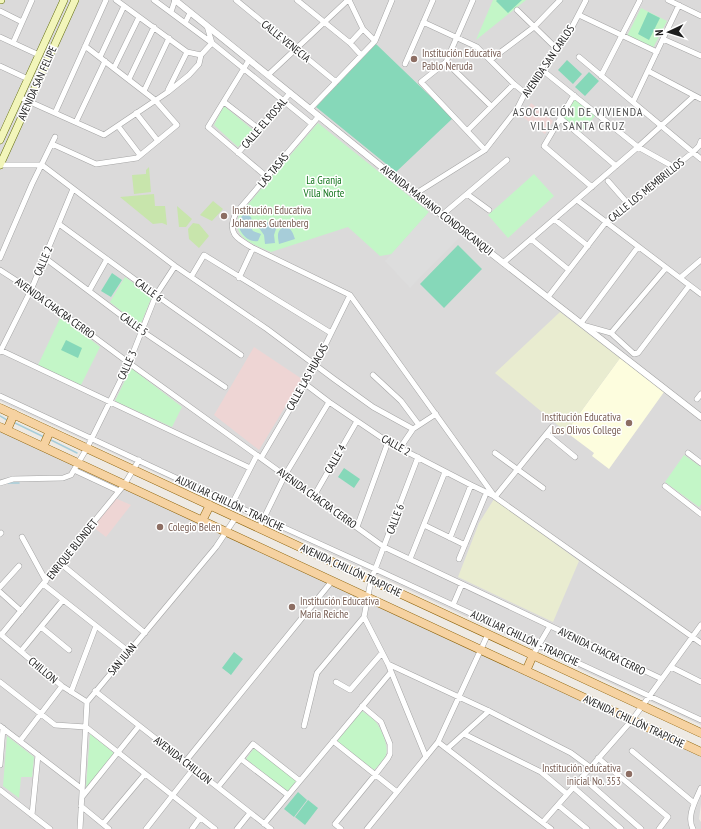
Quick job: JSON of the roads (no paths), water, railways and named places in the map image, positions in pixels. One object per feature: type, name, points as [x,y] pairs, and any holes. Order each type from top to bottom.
[{"type":"main road","name":"AVENIDA SAN FELIPE","points":[[0,140],[64,0]]},
{"type":"main road","name":"AVENIDA SAN FELIPE","points":[[0,165],[75,0]]},
{"type":"main road","name":"AVENIDA CHILLÓN TRAPICHE","points":[[0,408],[701,733]]},
{"type":"main road","points":[[3,428],[14,414]]},
{"type":"main road","name":"AVENIDA CHILLÓN TRAPICHE","points":[[3,428],[43,447],[76,467],[124,485],[701,752]]},
{"type":"main road","points":[[43,447],[50,431]]},
{"type":"main road","points":[[202,521],[210,505]]},
{"type":"main road","points":[[526,671],[533,655]]},
{"type":"street","points":[[13,43],[32,0]]},
{"type":"street","points":[[55,113],[106,0]]},
{"type":"street","points":[[116,0],[187,52],[201,55]]},
{"type":"street","points":[[154,0],[212,43],[312,124]]},
{"type":"street","points":[[171,12],[175,0]]},
{"type":"street","name":"AVENIDA MARIANO CONDORCANQUI","points":[[175,0],[415,194],[701,417]]},
{"type":"street","name":"CALLE VENECIA","points":[[236,0],[336,82]]},
{"type":"street","points":[[297,0],[350,43],[361,55]]},
{"type":"street","points":[[268,75],[295,48],[349,0],[363,29],[375,41]]},
{"type":"street","points":[[310,109],[375,41],[392,0]]},
{"type":"street","points":[[405,64],[433,0]]},
{"type":"street","points":[[473,0],[446,62],[421,82],[485,150]]},
{"type":"street","points":[[490,60],[534,27],[560,0]]},
{"type":"street","name":"AVENIDA SAN CARLOS","points":[[415,194],[485,150],[517,109],[525,93],[541,69],[571,29],[586,0]]},
{"type":"street","points":[[601,76],[640,0]]},
{"type":"street","points":[[668,0],[701,16]]},
{"type":"street","points":[[633,102],[679,5]]},
{"type":"street","points":[[76,122],[124,6]]},
{"type":"street","points":[[517,10],[556,48]]},
{"type":"street","points":[[0,11],[22,22]]},
{"type":"street","points":[[185,23],[190,13]]},
{"type":"street","points":[[579,15],[657,52]]},
{"type":"street","points":[[114,68],[139,17]]},
{"type":"street","points":[[423,22],[477,47],[525,93]]},
{"type":"street","points":[[207,26],[212,43]]},
{"type":"street","points":[[128,80],[154,27]]},
{"type":"street","points":[[350,43],[363,29]]},
{"type":"street","points":[[0,37],[39,55]]},
{"type":"street","points":[[144,91],[169,38]]},
{"type":"street","points":[[217,47],[223,39]]},
{"type":"street","points":[[663,39],[701,56]]},
{"type":"street","points":[[19,97],[104,135],[168,92],[189,75],[199,64],[201,55],[212,43]]},
{"type":"street","points":[[52,144],[96,164],[137,158],[177,125],[155,100],[85,46]]},
{"type":"street","points":[[168,92],[187,52]]},
{"type":"street","points":[[579,57],[701,159]]},
{"type":"street","points":[[249,60],[208,127],[267,177]]},
{"type":"street","points":[[446,62],[492,106]]},
{"type":"street","points":[[0,66],[28,79]]},
{"type":"street","points":[[541,69],[638,147],[674,167]]},
{"type":"street","points":[[648,71],[701,100]]},
{"type":"street","points":[[467,131],[514,84]]},
{"type":"street","name":"CALLE EL ROSAL","points":[[238,153],[290,93]]},
{"type":"street","points":[[574,95],[544,146],[592,187]]},
{"type":"street","points":[[503,262],[592,187],[694,96]]},
{"type":"street","points":[[224,102],[259,129]]},
{"type":"street","points":[[136,113],[158,141]]},
{"type":"street","name":"LAS TASAS","points":[[253,248],[240,241],[234,234],[231,227],[236,213],[319,116]]},
{"type":"street","points":[[560,118],[616,166]]},
{"type":"street","points":[[118,126],[140,155]]},
{"type":"street","points":[[0,258],[32,184],[55,137]]},
{"type":"street","name":"CALLE LOS MEMBRILLOS","points":[[548,298],[606,222],[692,153],[701,141]]},
{"type":"street","points":[[442,215],[507,160]]},
{"type":"street","points":[[0,165],[42,165],[175,266],[267,329],[315,366],[373,407],[413,429]]},
{"type":"street","points":[[608,181],[629,205]]},
{"type":"street","name":"CALLE 2","points":[[0,351],[31,290],[74,189]]},
{"type":"street","points":[[467,194],[489,210]]},
{"type":"street","points":[[577,200],[701,294]]},
{"type":"street","points":[[554,219],[588,246]]},
{"type":"street","name":"CALLE 6","points":[[59,224],[241,355]]},
{"type":"street","points":[[531,239],[569,270]]},
{"type":"street","points":[[638,247],[582,324],[611,333],[634,354],[638,353],[689,286]]},
{"type":"street","points":[[239,278],[253,248],[350,295],[495,496],[701,643]]},
{"type":"street","points":[[191,277],[204,255],[239,278],[331,333]]},
{"type":"street","name":"CALLE 5","points":[[45,258],[142,331],[225,386]]},
{"type":"street","points":[[89,291],[107,259]]},
{"type":"street","points":[[680,278],[701,260]]},
{"type":"street","name":"CALLE 3","points":[[76,467],[129,363],[156,295],[175,266]]},
{"type":"street","points":[[611,333],[666,268]]},
{"type":"street","name":"AVENIDA CHACRA CERRO","points":[[0,270],[31,290],[129,363],[384,547],[662,679]]},
{"type":"street","name":"CALLE LAS HUACAS","points":[[232,504],[250,468],[315,366],[350,295]]},
{"type":"street","points":[[0,351],[250,468]]},
{"type":"street","points":[[372,375],[401,401],[419,425]]},
{"type":"street","name":"CALLE 2","points":[[304,383],[388,442],[471,486],[495,496]]},
{"type":"street","name":"AUXILIAR CHILLÓN - TRAPICHE","points":[[0,396],[264,519],[650,695],[701,720]]},
{"type":"street","points":[[259,528],[285,475],[329,402]]},
{"type":"street","points":[[400,448],[413,429],[436,414]]},
{"type":"street","name":"CALLE 4","points":[[314,496],[357,421]]},
{"type":"street","points":[[495,496],[552,427]]},
{"type":"street","points":[[547,434],[575,457]]},
{"type":"street","points":[[357,527],[388,442]]},
{"type":"street","points":[[495,453],[543,488]]},
{"type":"street","points":[[688,453],[701,463]]},
{"type":"street","name":"CALLE 6","points":[[364,616],[371,580],[418,457]]},
{"type":"street","name":"ENRIQUE BLONDET","points":[[1,635],[124,485],[139,460]]},
{"type":"street","points":[[0,483],[13,479],[64,478],[71,475],[76,467],[119,491]]},
{"type":"street","points":[[410,559],[445,472]]},
{"type":"street","points":[[450,538],[471,486]]},
{"type":"street","points":[[665,486],[700,513]]},
{"type":"street","points":[[459,559],[485,496]]},
{"type":"street","name":"SAN JUAN","points":[[87,702],[227,532],[236,517]]},
{"type":"street","points":[[424,525],[465,545]]},
{"type":"street","points":[[22,537],[44,582],[63,600],[128,651]]},
{"type":"street","points":[[60,563],[145,633]]},
{"type":"street","points":[[0,587],[19,566]]},
{"type":"street","points":[[185,762],[332,581]]},
{"type":"street","points":[[453,605],[462,584]]},
{"type":"street","points":[[0,592],[21,611]]},
{"type":"street","points":[[21,652],[63,600]]},
{"type":"street","points":[[304,726],[317,673],[364,616],[388,664],[426,757]]},
{"type":"street","points":[[543,822],[632,720],[701,625]]},
{"type":"street","points":[[71,692],[96,626]]},
{"type":"street","points":[[533,655],[550,626]]},
{"type":"street","points":[[41,627],[69,650]]},
{"type":"street","points":[[367,829],[438,742],[488,634]]},
{"type":"street","name":"CHILLON","points":[[1,635],[62,686],[87,702]]},
{"type":"street","points":[[336,682],[350,690],[382,652]]},
{"type":"street","points":[[388,664],[489,711],[571,753],[590,767]]},
{"type":"street","points":[[671,667],[701,682]]},
{"type":"street","points":[[264,824],[391,672]]},
{"type":"street","points":[[0,682],[57,726],[86,727],[215,829]]},
{"type":"street","points":[[20,742],[62,686]]},
{"type":"street","name":"AVENIDA CHILLON","points":[[95,691],[271,829]]},
{"type":"street","points":[[80,829],[87,702]]},
{"type":"street","points":[[341,829],[335,824],[388,758],[391,749],[380,722],[362,706]]},
{"type":"street","points":[[448,748],[489,711]]},
{"type":"street","points":[[82,797],[139,726]]},
{"type":"street","points":[[2,727],[82,789]]},
{"type":"street","points":[[0,766],[2,727]]},
{"type":"street","points":[[464,734],[541,772],[567,794]]},
{"type":"street","points":[[333,742],[397,792]]},
{"type":"street","points":[[438,742],[448,748],[551,829]]},
{"type":"street","points":[[218,787],[253,744],[300,781]]},
{"type":"street","points":[[632,751],[694,803]]},
{"type":"street","points":[[32,815],[38,755]]},
{"type":"street","points":[[598,758],[668,817],[659,829]]},
{"type":"street","points":[[241,759],[288,795]]},
{"type":"street","points":[[146,829],[194,768]]},
{"type":"street","points":[[103,824],[145,774]]},
{"type":"street","points":[[582,777],[641,829]]},
{"type":"street","points":[[573,787],[621,829]]},
{"type":"street","points":[[693,829],[690,818],[694,803],[701,788]]},
{"type":"street","points":[[0,790],[50,829]]},
{"type":"street","points":[[558,805],[587,829]]},
{"type":"street","points":[[81,806],[110,829]]},
{"type":"street","points":[[237,829],[250,813]]},
{"type":"street","points":[[192,829],[200,818]]},
{"type":"water","points":[[246,214],[251,217],[252,221],[249,225],[253,231],[261,234],[258,241],[248,239],[240,230],[239,221],[241,217]]},
{"type":"water","points":[[266,222],[273,223],[277,226],[274,235],[275,243],[265,244],[264,235],[259,228],[261,224]]},
{"type":"water","points":[[283,227],[290,229],[295,239],[279,244],[278,233]]},
{"type":"waterway","points":[[0,416],[7,420]]},
{"type":"waterway","points":[[13,422],[44,437]]},
{"type":"waterway","points":[[49,439],[77,453]]},
{"type":"waterway","points":[[8,483],[19,483]]},
{"type":"place","name":"Institución Educativa Pablo Neruda","points":[[414,59]]},
{"type":"place","name":"Institución Educativa Johannes Gutenberg","points":[[224,216]]},
{"type":"place","name":"Institución Educativa Los Olivos College","points":[[629,423]]},
{"type":"place","name":"Colegio Belen","points":[[160,527]]},
{"type":"place","name":"Institución Educativa Maria Reiche","points":[[292,607]]},
{"type":"place","name":"Institución educativa inicial No. 353","points":[[629,774]]},
{"type":"district","name":"ASOCIACIÓN DE VIVIENDA VILLA SANTA CRUZ","points":[[578,119]]},
{"type":"park label","name":"La Granja Villa Norte","points":[[324,186]]}]
